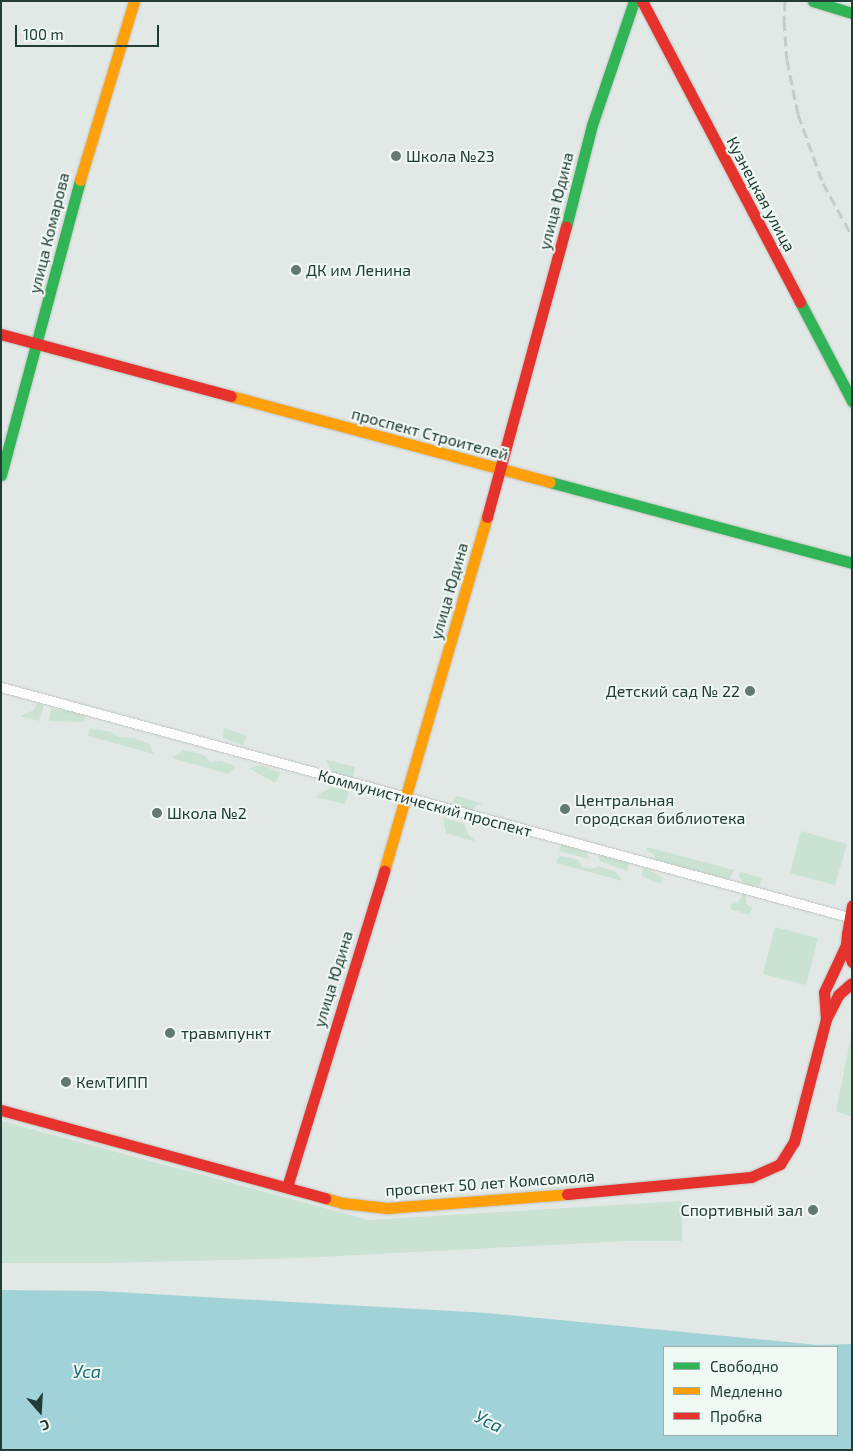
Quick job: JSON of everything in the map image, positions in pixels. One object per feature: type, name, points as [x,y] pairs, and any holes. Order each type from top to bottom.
[{"type":"main road","name":"улица Комарова","points":[[1,475],[83,168],[134,1]]},
{"type":"main road","name":"улица Юдина","points":[[287,1187],[406,798],[556,268],[592,125],[634,1]]},
{"type":"main road","name":"Кузнецкая улица","points":[[642,1],[852,400]]},
{"type":"main road","points":[[813,1],[852,13]]},
{"type":"main road","name":"проспект Строителей","points":[[1,334],[852,563]]},
{"type":"main road","points":[[852,905],[849,931],[852,962]]},
{"type":"main road","points":[[826,1019],[824,992],[849,931]]},
{"type":"main road","points":[[826,1019],[838,995],[852,983]]},
{"type":"main road","name":"проспект 50 лет Комсомола","points":[[1,1110],[343,1203],[396,1208],[713,1183],[751,1177],[780,1164],[794,1142],[826,1019]]},
{"type":"street","name":"Коммунистический проспект","points":[[1,688],[406,798],[849,931]]},
{"type":"green space","points":[[37,703],[44,705],[39,721],[20,716],[34,710]]},
{"type":"green space","points":[[51,708],[85,714],[84,722],[49,721]]},
{"type":"green space","points":[[90,728],[111,732],[119,737],[134,738],[149,744],[154,754],[88,736]]},
{"type":"green space","points":[[224,728],[247,736],[243,745],[223,738]]},
{"type":"green space","points":[[184,750],[204,755],[210,762],[220,761],[236,766],[229,774],[172,758]]},
{"type":"green space","points":[[326,760],[355,767],[352,782],[334,777]]},
{"type":"green space","points":[[261,765],[281,773],[275,783],[249,768]]},
{"type":"green space","points":[[331,787],[349,791],[345,804],[315,797]]},
{"type":"green space","points":[[457,796],[484,804],[477,805],[469,813],[448,808]]},
{"type":"green space","points":[[443,818],[464,824],[468,834],[476,842],[446,833]]},
{"type":"green space","points":[[801,831],[847,844],[835,885],[790,873]]},
{"type":"green space","points":[[562,842],[583,843],[589,859],[559,851]]},
{"type":"green space","points":[[596,843],[630,857],[627,871],[600,861]]},
{"type":"green space","points":[[647,847],[734,870],[729,880],[656,860],[654,855],[646,850]]},
{"type":"green space","points":[[559,856],[576,859],[583,867],[592,869],[599,866],[616,872],[623,881],[556,863]]},
{"type":"green space","points":[[644,867],[663,878],[660,884],[641,876]]},
{"type":"green space","points":[[740,872],[762,878],[760,885],[748,889],[746,894],[746,904],[752,908],[750,915],[730,909],[731,904],[737,903],[742,897],[744,883],[739,877]]},
{"type":"green space","points":[[775,927],[818,938],[806,985],[763,974]]},
{"type":"green space","points":[[852,1032],[852,1117],[836,1111]]},
{"type":"green space","points":[[1,1121],[369,1220],[682,1201],[682,1241],[627,1241],[300,1258],[105,1263],[1,1263]]},
{"type":"water","name":"Уса","points":[[1,1290],[99,1291],[487,1313],[818,1345],[852,1344],[852,1450],[1,1450]]},
{"type":"railway","points":[[785,1],[784,21],[787,60],[798,114],[823,183],[852,236]]},
{"type":"traffic: fast","points":[[566,227],[592,125],[634,1]]},
{"type":"traffic: fast","points":[[813,1],[852,13]]},
{"type":"traffic: fast","points":[[1,475],[80,180]]},
{"type":"traffic: fast","points":[[800,302],[852,401]]},
{"type":"traffic: fast","points":[[550,482],[852,563]]},
{"type":"traffic: slow","points":[[80,180],[134,1]]},
{"type":"traffic: slow","points":[[231,396],[550,482]]},
{"type":"traffic: slow","points":[[384,871],[487,517]]},
{"type":"traffic: slow","points":[[325,1198],[343,1203],[387,1208],[567,1194]]},
{"type":"traffic: jam","points":[[642,1],[800,302]]},
{"type":"traffic: jam","points":[[487,517],[566,227]]},
{"type":"traffic: jam","points":[[1,334],[231,396]]},
{"type":"traffic: jam","points":[[287,1187],[384,871]]},
{"type":"traffic: jam","points":[[847,934],[852,905]]},
{"type":"traffic: jam","points":[[852,926],[847,934],[846,945],[852,962]]},
{"type":"traffic: jam","points":[[826,1019],[824,992],[846,945]]},
{"type":"traffic: jam","points":[[567,1194],[751,1177],[780,1164],[794,1142],[826,1019],[838,995],[852,983]]},
{"type":"traffic: jam","points":[[1,1110],[325,1198]]},
{"type":"place","name":"Школа №23","points":[[396,156]]},
{"type":"place","name":"ДК им Ленина","points":[[296,270]]},
{"type":"place","name":"Детский сад № 22","points":[[750,691]]},
{"type":"place","name":"Центральная городская библиотека","points":[[565,809]]},
{"type":"place","name":"Школа №2","points":[[157,813]]},
{"type":"place","name":"травмпункт","points":[[170,1033]]},
{"type":"place","name":"КемТИПП","points":[[66,1082]]},
{"type":"place","name":"Спортивный зал","points":[[813,1210]]}]
